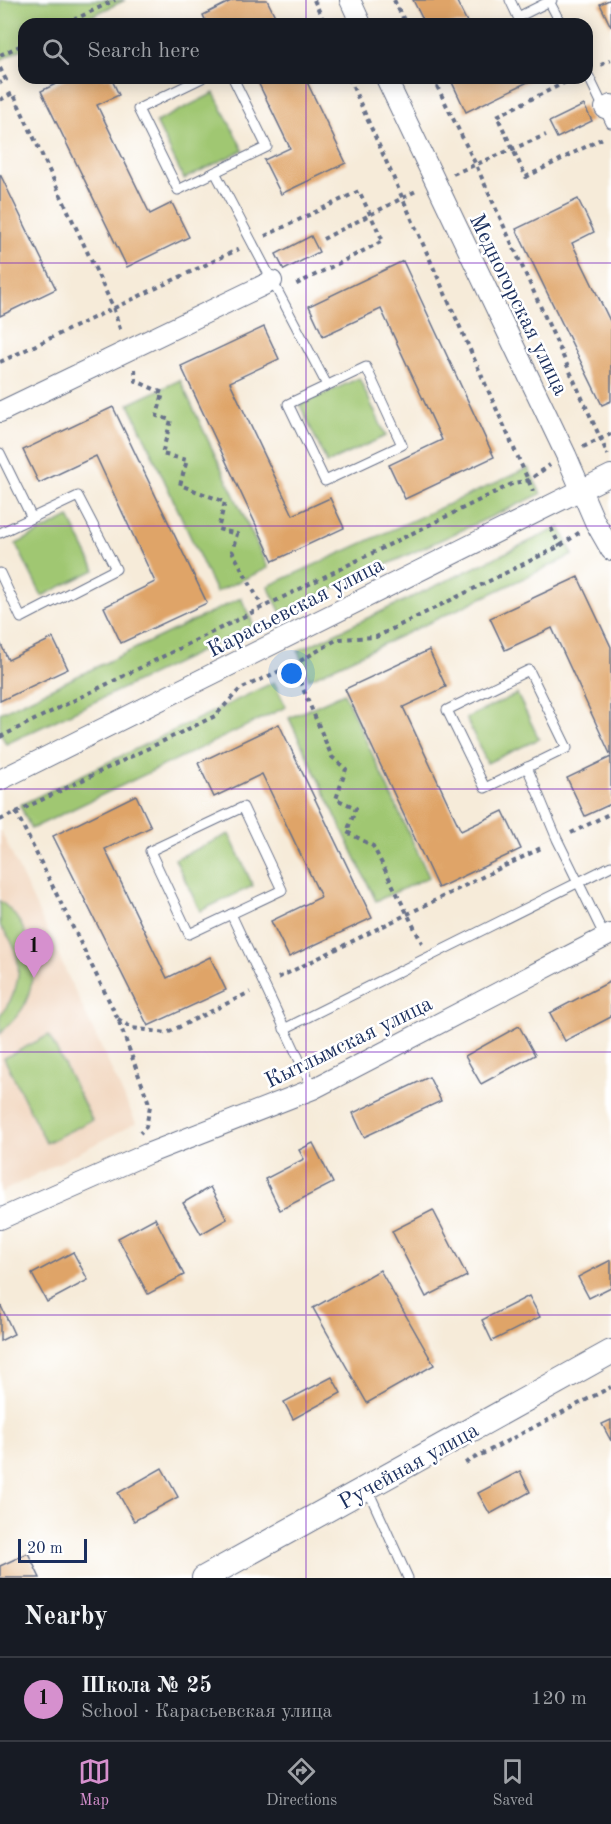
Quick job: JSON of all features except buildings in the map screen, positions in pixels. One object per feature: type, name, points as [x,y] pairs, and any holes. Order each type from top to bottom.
[{"type":"street","points":[[350,0],[358,18]]},
{"type":"street","name":"Медногорская улица","points":[[389,84],[566,455],[580,490],[611,550]]},
{"type":"street","points":[[0,412],[272,281]]},
{"type":"street","name":"Карасьевская улица","points":[[0,779],[611,474]]},
{"type":"street","name":"Кытлымская улица","points":[[0,1219],[147,1154],[313,1089],[608,935]]},
{"type":"street","name":"Ручейная улица","points":[[204,1578],[611,1352]]},
{"type":"lane","points":[[510,0],[518,17],[551,1],[558,18]]},
{"type":"lane","points":[[190,84],[138,109],[178,190],[267,147],[236,84]]},
{"type":"lane","points":[[593,84],[609,112]]},
{"type":"lane","points":[[215,172],[327,385]]},
{"type":"lane","points":[[366,367],[402,445],[325,481],[288,404],[327,385],[366,367]]},
{"type":"lane","points":[[0,453],[31,516]]},
{"type":"lane","points":[[0,533],[31,516],[78,496],[116,568],[21,618],[0,573]]},
{"type":"lane","points":[[529,670],[567,748],[527,767],[484,788],[447,710],[529,670]]},
{"type":"lane","points":[[527,767],[557,839],[608,935]]},
{"type":"lane","points":[[243,807],[282,890],[231,914],[189,934],[150,851],[243,807]]},
{"type":"lane","points":[[284,1029],[428,955],[611,866]]},
{"type":"lane","points":[[231,914],[313,1089]]},
{"type":"lane","points":[[367,1488],[408,1578]]},
{"type":"path","points":[[78,18],[115,0]]},
{"type":"path","points":[[314,0],[322,18]]},
{"type":"path","points":[[394,0],[403,18]]},
{"type":"path","points":[[0,55],[18,47]]},
{"type":"path","points":[[0,68],[6,80],[0,82]]},
{"type":"path","points":[[0,820],[215,716],[240,690],[293,666],[338,639],[376,637],[560,546],[541,509],[352,84]]},
{"type":"path","points":[[436,84],[603,438],[611,464]]},
{"type":"path","points":[[563,84],[497,116],[526,177],[611,134]]},
{"type":"path","points":[[0,100],[13,93]]},
{"type":"path","points":[[0,362],[359,191],[383,240]]},
{"type":"path","points":[[0,737],[514,483],[529,480],[566,455],[611,434]]},
{"type":"path","points":[[293,666],[332,757],[346,769],[336,799],[356,808],[347,832],[373,846],[428,955]]},
{"type":"path","points":[[16,812],[118,1019],[150,1106],[146,1127],[134,1138]]},
{"type":"path","points":[[118,1019],[132,1028],[167,1033],[611,813]]},
{"type":"shaded area","points":[[0,832],[136,1123],[0,1193]]},
{"type":"green space","points":[[0,0],[125,0],[88,18],[18,18],[18,51],[0,60]]},
{"type":"green space","points":[[214,93],[243,150],[184,179],[156,122]]},
{"type":"green space","points":[[359,378],[386,436],[327,463],[300,405]]},
{"type":"green space","points":[[180,380],[268,568],[216,592],[129,404]]},
{"type":"green space","points":[[528,468],[541,494],[281,613],[268,586]]},
{"type":"green space","points":[[69,517],[95,570],[42,596],[16,544]]},
{"type":"green space","points":[[560,527],[573,555],[309,679],[298,651]]},
{"type":"green space","points":[[241,598],[254,626],[6,744],[0,732],[0,713]]},
{"type":"green space","points":[[274,682],[286,707],[31,829],[20,805]]},
{"type":"green space","points":[[344,693],[429,877],[376,901],[289,718]]},
{"type":"green space","points":[[517,694],[539,739],[487,763],[466,718]]},
{"type":"green space","points":[[229,834],[253,886],[200,911],[175,859]]},
{"type":"green space","points":[[0,901],[20,922],[26,935],[32,963],[32,978],[24,1006],[0,1034],[0,1015],[11,999],[18,980],[18,960],[10,939],[0,925]]},
{"type":"green space","points":[[49,1035],[92,1120],[46,1143],[4,1058]]},
{"type":"place","name":"Школа № 25","points":[[34,978]]}]
